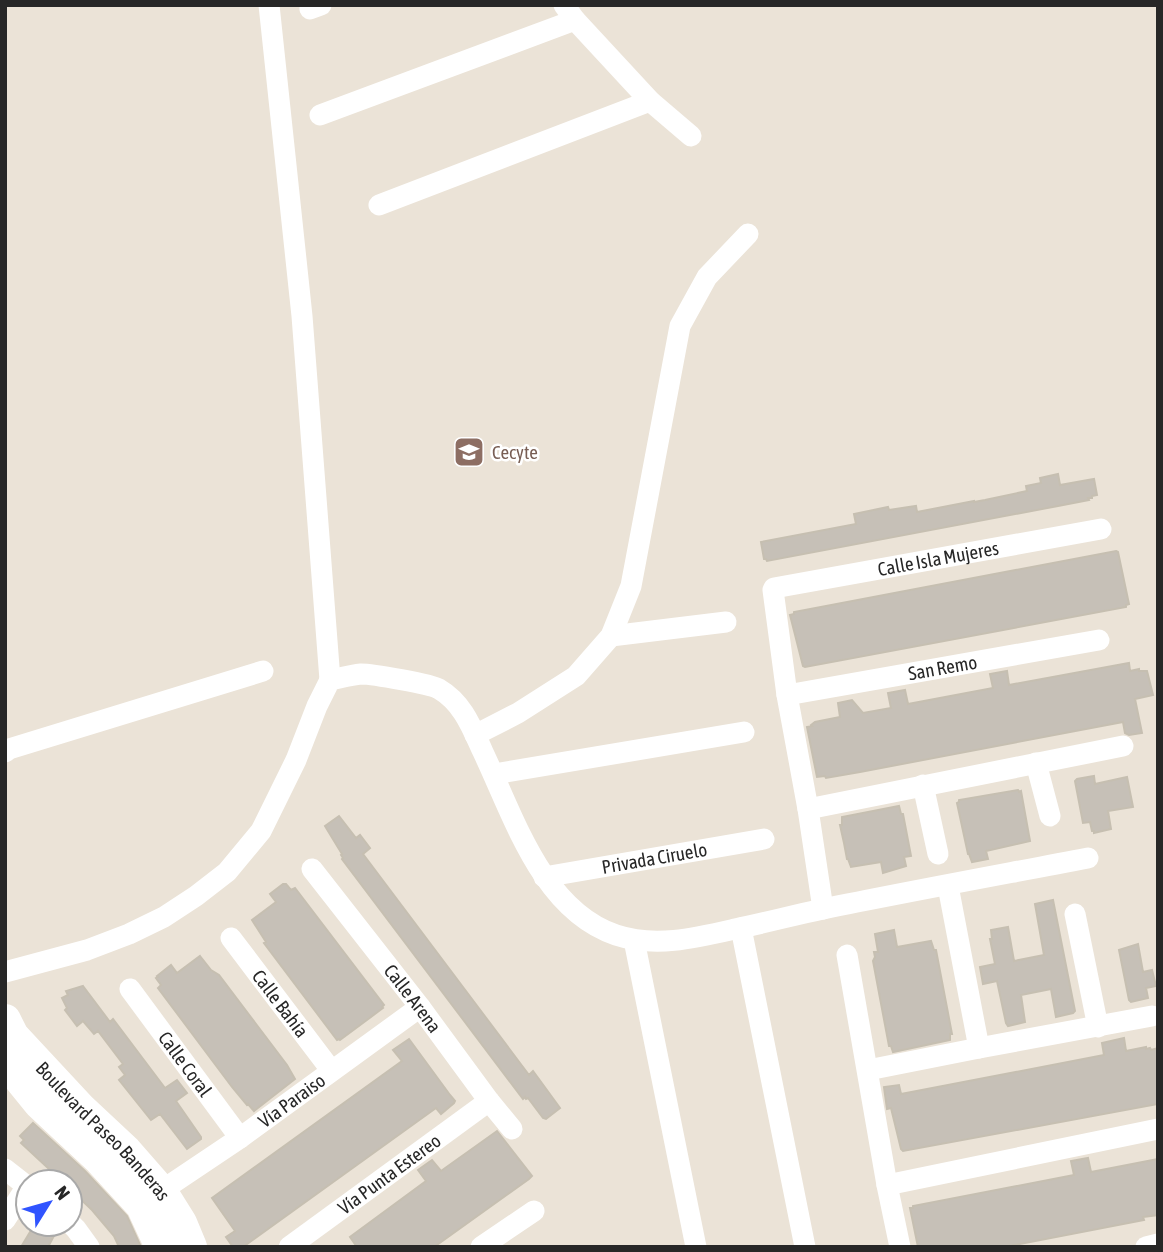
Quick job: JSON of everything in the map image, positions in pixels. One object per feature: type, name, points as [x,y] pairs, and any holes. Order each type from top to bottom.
[{"type":"main road","name":"Boulevard Paseo Banderas","points":[[5,1020],[13,1036],[80,1108],[126,1151],[160,1191],[181,1223],[191,1247]]},
{"type":"main road","name":"Boulevard Paseo Banderas","points":[[5,1061],[39,1103],[98,1157],[142,1206],[161,1247]]},
{"type":"street","points":[[5,972],[87,950],[129,934],[175,910],[227,872],[261,831],[296,760],[330,680],[302,316],[269,5]]},
{"type":"street","points":[[320,115],[570,12],[650,101],[691,136]]},
{"type":"street","points":[[379,205],[650,101]]},
{"type":"street","points":[[475,735],[518,713],[576,676],[611,636],[631,586],[680,326],[707,277],[748,234]]},
{"type":"street","name":"Calle Isla Mujeres","points":[[786,695],[774,588],[1101,529]]},
{"type":"street","points":[[611,636],[726,622]]},
{"type":"street","name":"San Remo","points":[[786,695],[1099,640]]},
{"type":"street","points":[[6,750],[263,671]]},
{"type":"street","points":[[330,680],[363,674],[436,687],[455,700],[468,719],[524,841],[544,877],[562,900],[598,928],[634,940],[662,942],[695,938],[823,909],[1088,859]]},
{"type":"street","points":[[786,695],[808,809],[823,909]]},
{"type":"street","points":[[494,774],[744,732]]},
{"type":"street","points":[[808,809],[1123,746]]},
{"type":"street","points":[[1036,763],[1049,816]]},
{"type":"street","points":[[923,785],[938,854]]},
{"type":"street","name":"Privada Ciruelo","points":[[544,877],[764,839]]},
{"type":"street","name":"Calle Arena","points":[[313,869],[512,1129]]},
{"type":"street","points":[[948,886],[979,1048]]},
{"type":"street","points":[[1075,914],[1098,1027]]},
{"type":"street","points":[[741,928],[805,1247]]},
{"type":"street","name":"Calle Bahía","points":[[231,938],[331,1070]]},
{"type":"street","points":[[634,940],[696,1247]]},
{"type":"street","points":[[847,955],[900,1247]]},
{"type":"street","name":"Calle Coral","points":[[130,989],[240,1138]]},
{"type":"street","name":"Vía Paraiso","points":[[160,1191],[240,1138],[420,1007]]},
{"type":"street","points":[[867,1070],[1152,1016]]},
{"type":"street","name":"Vía Punta Estereo","points":[[289,1247],[489,1101]]},
{"type":"street","points":[[887,1185],[1158,1129]]},
{"type":"street","points":[[481,1247],[534,1211]]},
{"type":"street","points":[[1146,1247],[1158,1244]]},
{"type":"building","points":[[1058,474],[1060,485],[1094,479],[1097,495],[1088,498],[1089,500],[1058,506],[767,561],[764,559],[761,542],[856,524],[854,514],[888,507],[889,510],[916,506],[917,512],[985,500],[1027,491],[1026,486],[1041,483],[1040,478]]},
{"type":"building","points":[[1116,551],[1129,604],[1126,607],[803,666],[790,615],[794,612]]},
{"type":"building","points":[[1129,663],[1130,671],[1147,671],[1153,695],[1135,699],[1142,733],[1125,733],[1123,722],[860,772],[817,777],[807,727],[815,722],[840,717],[838,703],[852,700],[863,713],[891,708],[888,693],[905,690],[908,704],[993,688],[990,674],[1007,671],[1009,685]]},
{"type":"building","points":[[1094,776],[1095,784],[1127,777],[1133,807],[1108,811],[1111,829],[1094,833],[1090,822],[1083,823],[1075,781]]},
{"type":"building","points":[[1021,791],[1030,841],[986,851],[988,859],[972,862],[957,803],[959,800]]},
{"type":"building","points":[[899,806],[911,856],[904,857],[906,866],[883,873],[881,862],[851,867],[840,825],[842,817]]},
{"type":"building","points":[[339,816],[356,838],[360,835],[370,848],[363,854],[529,1075],[533,1071],[560,1108],[546,1119],[528,1098],[523,1099],[342,859],[342,854],[325,826]]},
{"type":"building","points":[[283,884],[291,890],[295,888],[384,1005],[340,1040],[337,1040],[264,943],[266,942],[252,920],[276,902],[270,894]]},
{"type":"building","points":[[1053,900],[1075,1011],[1056,1017],[1051,989],[1021,995],[1025,1022],[1008,1026],[997,981],[983,984],[980,967],[995,964],[991,930],[1008,927],[1014,961],[1044,955],[1035,904]]},
{"type":"building","points":[[894,930],[897,947],[931,941],[936,950],[952,1034],[950,1040],[893,1052],[889,1046],[873,961],[874,952],[878,952],[875,934]]},
{"type":"building","points":[[1138,944],[1143,972],[1152,970],[1156,986],[1146,988],[1148,998],[1131,1002],[1119,950]]},
{"type":"building","points":[[200,956],[211,970],[219,975],[295,1079],[254,1111],[232,1087],[158,988],[161,985],[157,976],[171,965],[177,973]]},
{"type":"building","points":[[83,986],[110,1022],[113,1019],[165,1088],[177,1080],[187,1093],[176,1101],[201,1139],[187,1149],[160,1114],[151,1120],[119,1080],[125,1075],[119,1067],[123,1064],[98,1031],[94,1034],[83,1021],[77,1026],[65,1010],[67,1008],[62,998],[68,995],[66,991]]},
{"type":"building","points":[[1124,1038],[1126,1051],[1146,1047],[1151,1050],[1158,1048],[1158,1104],[903,1151],[901,1149],[891,1108],[887,1109],[884,1087],[899,1085],[901,1094],[1104,1055],[1102,1043]]},
{"type":"building","points":[[409,1039],[454,1103],[441,1114],[436,1108],[243,1247],[233,1247],[226,1237],[235,1231],[212,1198],[402,1061],[393,1050]]},
{"type":"building","points":[[33,1123],[82,1168],[48,1168],[21,1143],[24,1140],[20,1136]]},
{"type":"building","points":[[497,1131],[532,1176],[529,1179],[434,1247],[357,1247],[350,1237],[426,1181],[418,1170],[432,1160],[441,1171]]},
{"type":"building","points":[[1088,1158],[1091,1172],[1158,1159],[1158,1215],[1004,1247],[918,1247],[910,1208],[913,1206],[1074,1175],[1071,1161]]},
{"type":"building","points":[[84,1170],[127,1216],[141,1247],[119,1247],[114,1236],[84,1202]]},
{"type":"building","points":[[26,1238],[53,1238],[48,1247],[21,1247]]},
{"type":"place","name":"Cecyte","points":[[469,452]]}]
